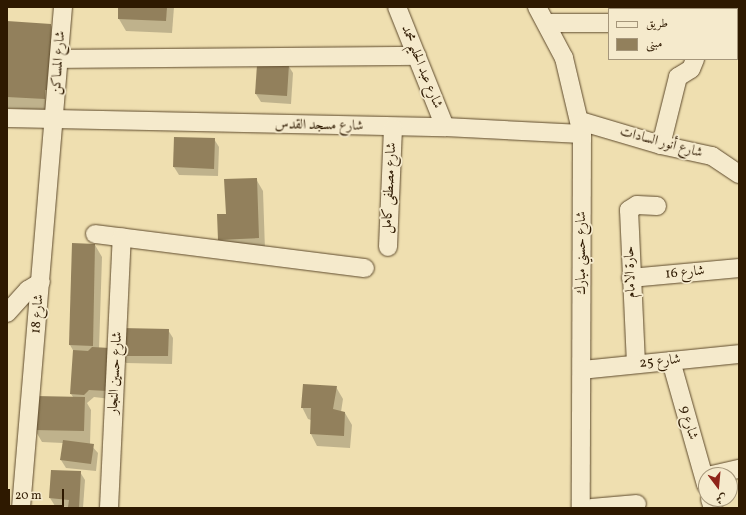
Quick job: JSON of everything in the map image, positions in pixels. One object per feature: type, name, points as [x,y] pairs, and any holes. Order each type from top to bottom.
[{"type":"street","name":"شارع المساكن","points":[[56,119],[63,7]]},
{"type":"street","name":"شارع عبد الحليم محمد","points":[[397,7],[445,127]]},
{"type":"street","name":"شارع حسني مبارك","points":[[537,7],[547,23],[564,58],[581,127],[582,370],[580,508]]},
{"type":"street","points":[[547,23],[608,24]]},
{"type":"street","points":[[59,59],[416,56]]},
{"type":"street","points":[[661,145],[678,77],[691,69],[695,60]]},
{"type":"street","name":"شارع مسجد القدس","points":[[7,118],[393,128],[581,127]]},
{"type":"street","name":"شارع 18","points":[[21,508],[56,119]]},
{"type":"street","name":"شارع أنور السادات","points":[[581,127],[712,156],[739,174]]},
{"type":"street","name":"شارع مصطفى كامل","points":[[388,247],[393,128]]},
{"type":"street","name":"حارة الامام","points":[[636,364],[629,210],[637,205],[657,206]]},
{"type":"street","points":[[96,234],[365,268]]},
{"type":"street","name":"شارع حسين النجار","points":[[109,508],[122,237]]},
{"type":"street","name":"شارع 16","points":[[631,278],[739,268]]},
{"type":"street","points":[[7,313],[28,290],[41,282]]},
{"type":"street","name":"شارع 25","points":[[582,370],[739,354]]},
{"type":"street","name":"شارع 9","points":[[671,361],[704,467]]},
{"type":"street","points":[[592,508],[637,504]]},
{"type":"building","points":[[118,7],[167,7],[166,21],[118,19]]},
{"type":"building","points":[[7,21],[51,24],[51,34],[54,34],[50,90],[45,90],[45,99],[7,97]]},
{"type":"building","points":[[289,64],[287,96],[255,94],[257,65]]},
{"type":"building","points":[[174,137],[215,138],[214,169],[173,167]]},
{"type":"building","points":[[257,178],[259,238],[218,240],[217,214],[226,214],[224,179]]},
{"type":"building","points":[[72,243],[95,244],[93,346],[69,345]]},
{"type":"building","points":[[121,328],[169,329],[168,356],[120,356]]},
{"type":"building","points":[[92,347],[110,348],[107,391],[89,390],[84,395],[70,394],[73,350],[88,351]]},
{"type":"building","points":[[303,384],[337,386],[333,409],[345,412],[344,436],[310,434],[311,408],[301,408]]},
{"type":"building","points":[[35,396],[85,397],[84,431],[34,430]]},
{"type":"building","points":[[63,440],[94,444],[91,464],[60,460]]},
{"type":"building","points":[[51,470],[81,471],[79,508],[68,507],[69,500],[49,498]]}]
